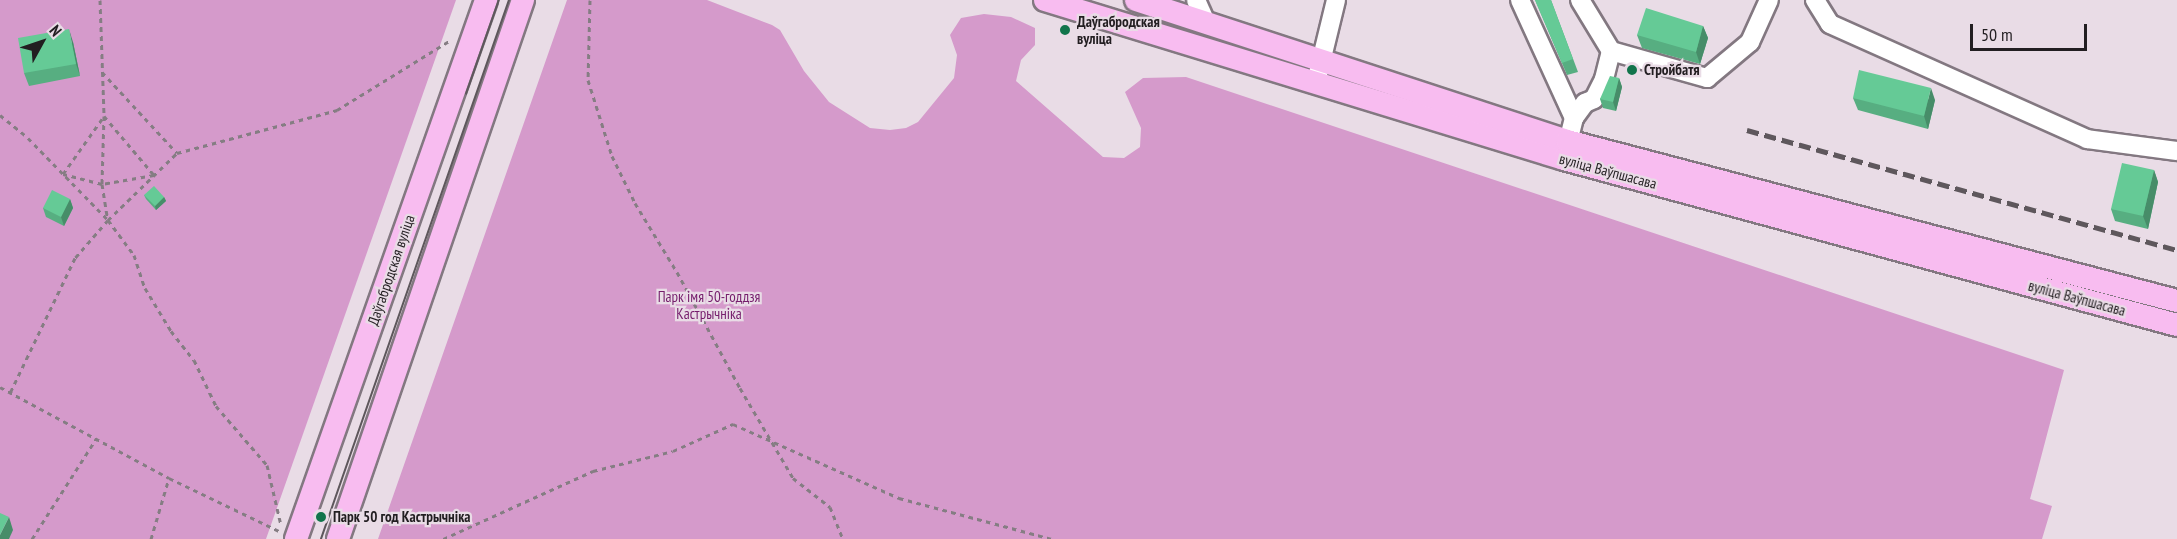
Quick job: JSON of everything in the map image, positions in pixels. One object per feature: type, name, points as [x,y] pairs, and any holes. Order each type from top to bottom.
[{"type":"main road","name":"Даўгабродская вуліца","points":[[296,539],[486,0]]},
{"type":"main road","points":[[338,539],[523,0]]},
{"type":"main road","name":"вуліца Ваўпшасава","points":[[1044,0],[1316,84],[1565,150],[2177,301]]},
{"type":"main road","name":"вуліца Ваўпшасава","points":[[1136,0],[1322,59],[1565,150],[2177,325]]},
{"type":"lane","points":[[1196,0],[1206,22]]},
{"type":"lane","points":[[1316,84],[1336,0]]},
{"type":"lane","points":[[1520,0],[1574,118]]},
{"type":"lane","points":[[1580,0],[1611,51],[1707,78],[1750,42],[1769,0]]},
{"type":"lane","points":[[1815,0],[1830,24],[2087,139],[2177,151]]},
{"type":"lane","points":[[1565,150],[1574,118],[1585,103],[1594,99],[1604,79],[1611,51]]},
{"type":"path","points":[[100,0],[104,116],[102,184],[108,220]]},
{"type":"path","points":[[590,0],[588,80],[612,156],[635,203],[677,272],[711,337],[793,477],[830,507],[843,539]]},
{"type":"path","points":[[10,393],[75,258],[108,220],[177,153],[337,110],[451,40]]},
{"type":"path","points":[[102,72],[177,153]]},
{"type":"path","points":[[0,115],[108,220],[134,255],[145,288],[171,331],[194,360],[216,406],[267,465],[282,533],[169,478],[0,387]]},
{"type":"path","points":[[63,174],[104,116]]},
{"type":"path","points":[[104,116],[154,175]]},
{"type":"path","points":[[63,174],[102,184],[154,175]]},
{"type":"path","points":[[443,539],[593,471],[673,451],[733,424],[899,498],[1052,539]]},
{"type":"path","points":[[32,539],[96,439]]},
{"type":"path","points":[[151,539],[169,478]]},
{"type":"green space","points":[[0,0],[456,0],[266,539],[0,539]]},
{"type":"green space","name":"Парк імя 50-годдзя Кастрычніка","points":[[567,0],[707,0],[772,25],[780,30],[804,71],[829,102],[870,128],[890,130],[906,128],[918,122],[954,78],[957,55],[950,35],[961,18],[984,14],[1011,17],[1035,28],[1035,45],[1021,60],[1016,81],[1103,157],[1124,158],[1140,147],[1141,128],[1125,92],[1143,78],[1186,77],[2064,370],[2030,499],[2052,506],[2042,539],[378,539]]},
{"type":"building","points":[[1535,0],[1551,0],[1573,59],[1562,63]]},
{"type":"building","points":[[1646,8],[1703,26],[1696,52],[1637,35]]},
{"type":"building","points":[[69,29],[76,64],[24,73],[18,38]]},
{"type":"building","points":[[1859,70],[1931,88],[1924,116],[1853,98]]},
{"type":"building","points":[[1610,76],[1619,78],[1613,102],[1600,99]]},
{"type":"building","points":[[2122,163],[2154,170],[2143,216],[2111,209]]},
{"type":"building","points":[[154,186],[164,197],[155,206],[144,195]]},
{"type":"building","points":[[52,190],[70,199],[61,217],[43,208]]},
{"type":"building","points":[[0,513],[9,517],[0,535]]},
{"type":"tram line","points":[[466,94],[499,0]]},
{"type":"tram line","points":[[321,539],[509,0]]},
{"type":"railway","points":[[1747,130],[2177,250]]},
{"type":"place","name":"Даўгабродская вуліца","points":[[1065,30]]},
{"type":"place","name":"Стройбатя","points":[[1632,70]]},
{"type":"place","name":"Парк 50 год Кастрычніка","points":[[321,517]]}]
